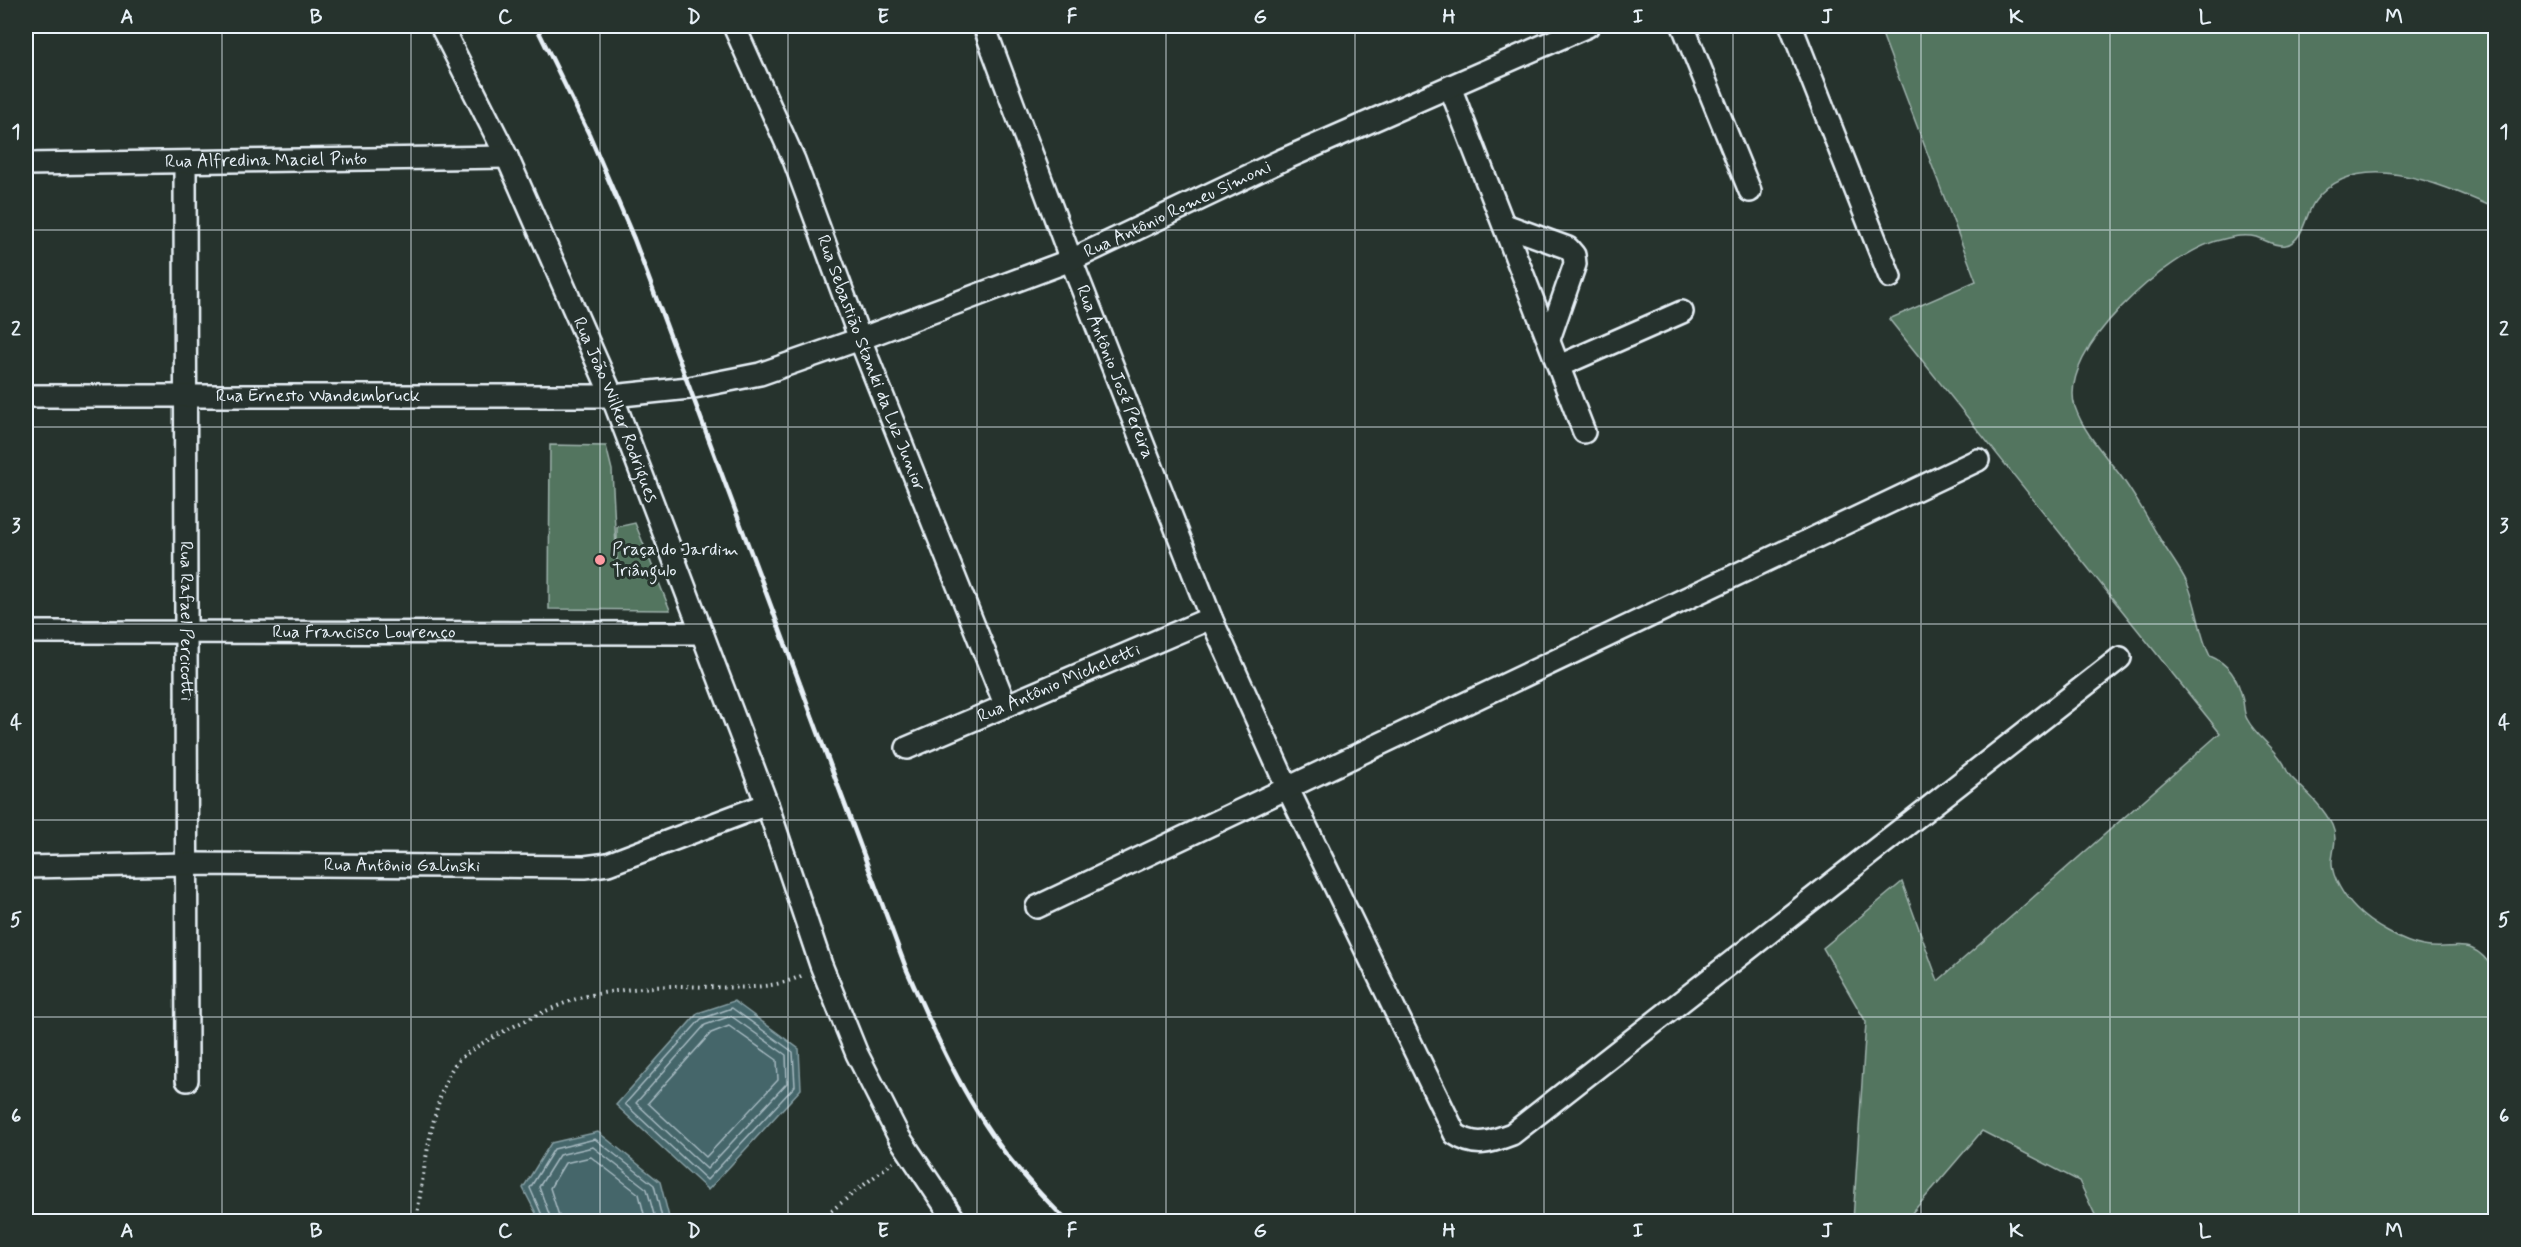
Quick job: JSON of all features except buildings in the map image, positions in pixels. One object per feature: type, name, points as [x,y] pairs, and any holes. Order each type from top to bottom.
[{"type":"street","name":"Rua João Wilker Rodrigues","points":[[441,26],[507,157],[612,396],[767,804],[821,965],[857,1054],[908,1150],[956,1221]]},
{"type":"street","name":"Rua Sebastião Stanki da Luz Junior","points":[[734,26],[795,160],[860,339],[1005,704]]},
{"type":"street","name":"Rua Antônio José Pereira","points":[[984,26],[1071,260],[1211,618],[1287,787],[1455,1134],[1466,1142],[1487,1143],[1512,1134],[2120,658]]},
{"type":"street","name":"Rua Antônio Romeu Simoni","points":[[760,374],[1071,260],[1280,161],[1588,26]]},
{"type":"street","points":[[1683,26],[1750,192]]},
{"type":"street","points":[[1791,26],[1890,277]]},
{"type":"street","points":[[1450,87],[1584,432]]},
{"type":"street","name":"Rua Alfredina Maciel Pinto","points":[[26,164],[507,157]]},
{"type":"street","name":"Rua Rafael Percicotti","points":[[185,163],[187,1080]]},
{"type":"street","points":[[1505,225],[1568,248],[1574,255],[1575,264],[1549,339]]},
{"type":"street","points":[[1559,366],[1682,312]]},
{"type":"street","name":"Rua Ernesto Wandembruck","points":[[26,396],[612,396],[689,388],[760,374]]},
{"type":"street","points":[[1037,907],[1978,460]]},
{"type":"street","name":"Rua Antônio Micheletti","points":[[907,748],[1005,704],[1211,618]]},
{"type":"street","name":"Rua Francisco Lourenço","points":[[26,632],[702,633]]},
{"type":"street","name":"Rua Antônio Galinski","points":[[26,867],[187,864],[585,867],[608,864],[767,804]]},
{"type":"path","points":[[416,1221],[425,1166],[443,1089],[456,1062],[483,1042],[577,998],[664,986],[787,984],[821,965]]},
{"type":"path","points":[[817,1221],[908,1150]]},
{"type":"green space","points":[[1879,26],[2495,26],[2495,208],[2427,181],[2402,175],[2378,173],[2354,175],[2333,184],[2315,201],[2297,238],[2286,245],[2278,245],[2252,236],[2233,237],[2198,248],[2173,263],[2147,283],[2100,332],[2083,359],[2074,384],[2075,407],[2084,426],[2132,492],[2185,578],[2210,656],[2228,668],[2239,686],[2245,715],[2251,725],[2278,755],[2289,775],[2319,805],[2332,825],[2335,839],[2332,867],[2336,880],[2347,899],[2370,921],[2397,937],[2423,946],[2470,948],[2486,959],[2495,971],[2495,1221],[2098,1221],[2079,1181],[1982,1131],[1905,1221],[1853,1221],[1866,1022],[1823,948],[1902,882],[1938,981],[2220,733],[1889,319],[1976,281]]},
{"type":"green space","name":"Praça do Jardim Triângulo","points":[[550,445],[606,446],[612,470],[617,566],[617,527],[635,523],[670,610],[549,609]]},
{"type":"water","points":[[734,1001],[799,1049],[801,1089],[708,1190],[616,1105],[698,1013]]},
{"type":"water","points":[[598,1132],[660,1182],[670,1221],[540,1221],[523,1188],[551,1143]]},
{"type":"railway","points":[[536,26],[589,134],[634,239],[906,968],[950,1064],[976,1110],[1006,1154],[1068,1222]]},
{"type":"place","name":"Praça do Jardim Triângulo","points":[[600,560]]}]
